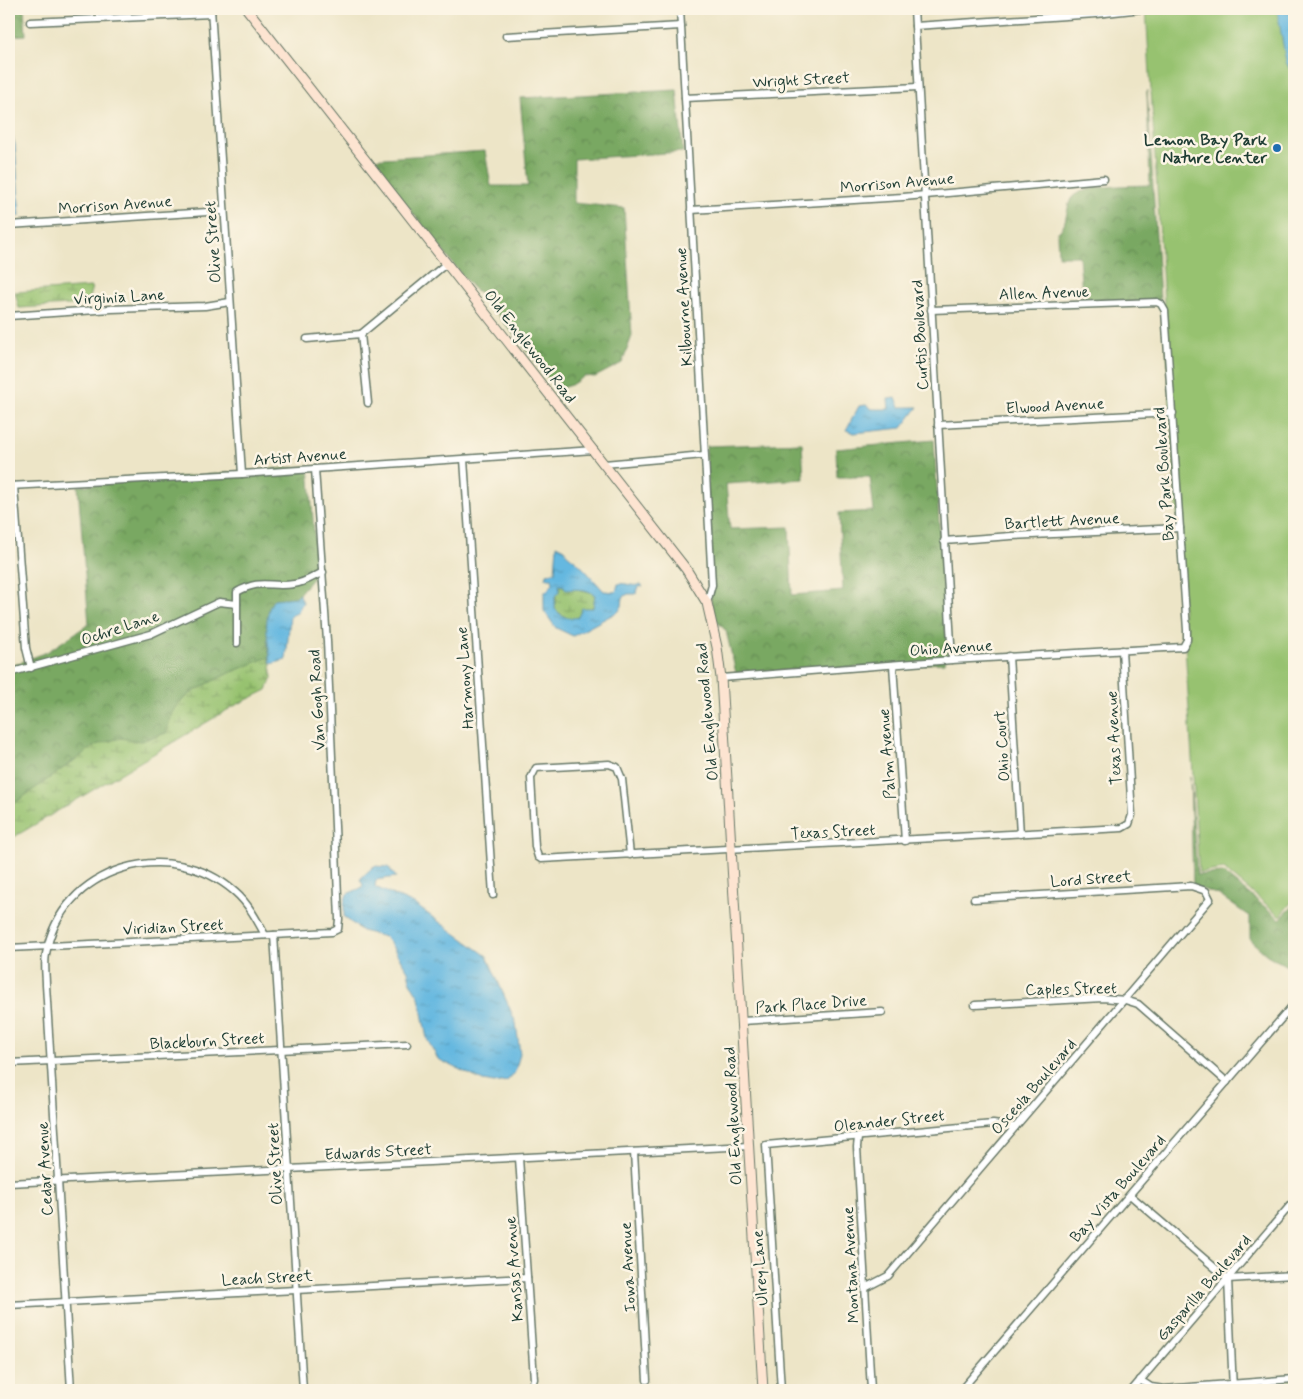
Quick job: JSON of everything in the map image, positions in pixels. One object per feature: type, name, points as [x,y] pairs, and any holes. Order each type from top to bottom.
[{"type":"street","name":"Old Englewood Road","points":[[247,9],[594,450],[686,569],[707,603],[717,647],[721,678],[764,1390]]},
{"type":"street","name":"Kilbourne Avenue","points":[[680,9],[712,585],[707,603]]},
{"type":"street","name":"Curtis Boulevard","points":[[914,9],[952,660]]},
{"type":"street","points":[[915,26],[1141,9]]},
{"type":"street","points":[[30,22],[211,11]]},
{"type":"street","name":"Olive Street","points":[[211,11],[242,474]]},
{"type":"street","points":[[506,36],[681,26]]},
{"type":"street","name":"Wright Street","points":[[685,98],[918,87]]},
{"type":"street","name":"Morrison Avenue","points":[[691,210],[925,194],[1104,179]]},
{"type":"street","name":"Morrison Avenue","points":[[9,225],[223,211]]},
{"type":"street","points":[[307,339],[361,334],[447,263]]},
{"type":"street","name":"Virginia Lane","points":[[9,316],[111,309],[205,306],[230,302]]},
{"type":"street","name":"Allen Avenue","points":[[931,310],[1157,302]]},
{"type":"street","name":"Bay Park Boulevard","points":[[1157,302],[1161,304],[1165,311],[1173,414],[1186,630],[1186,640],[1183,647]]},
{"type":"street","points":[[361,334],[368,403]]},
{"type":"street","name":"Elwood Avenue","points":[[938,425],[1173,414]]},
{"type":"street","name":"Artist Avenue","points":[[11,486],[242,474],[594,450]]},
{"type":"street","points":[[604,464],[704,455]]},
{"type":"street","name":"Harmony Lane","points":[[464,459],[493,895]]},
{"type":"street","name":"Van Gogh Road","points":[[315,469],[323,572],[336,819],[340,919],[338,929]]},
{"type":"street","points":[[11,486],[26,648],[31,668]]},
{"type":"street","name":"Bartlett Avenue","points":[[944,541],[1180,528]]},
{"type":"street","points":[[236,643],[237,592],[250,584],[294,584],[304,582],[323,572]]},
{"type":"street","name":"Ochre Lane","points":[[9,673],[151,634],[219,602],[237,604]]},
{"type":"street","name":"Ohio Avenue","points":[[721,678],[1009,656],[1183,647]]},
{"type":"street","name":"Texas Avenue","points":[[1122,650],[1132,815],[1129,824]]},
{"type":"street","name":"Ohio Court","points":[[1009,656],[1020,834]]},
{"type":"street","name":"Palm Avenue","points":[[893,665],[905,841]]},
{"type":"street","name":"Texas Street","points":[[630,855],[622,778],[617,767],[609,764],[536,768],[531,778],[535,847],[538,858],[630,855],[730,851],[905,841],[1122,828],[1129,824]]},
{"type":"street","points":[[48,946],[66,910],[88,887],[120,868],[155,862],[197,869],[227,886],[246,904],[265,935]]},
{"type":"street","name":"Lord Street","points":[[974,899],[1185,886],[1199,887],[1208,892]]},
{"type":"street","name":"Osceola Boulevard","points":[[865,1288],[888,1276],[1208,903],[1210,900],[1208,892]]},
{"type":"street","name":"Viridian Street","points":[[9,948],[332,932],[338,929]]},
{"type":"street","name":"Olive Street","points":[[274,935],[303,1390]]},
{"type":"street","name":"Cedar Avenue","points":[[48,946],[45,960],[46,985],[71,1390]]},
{"type":"street","name":"Caples Street","points":[[975,1005],[1102,998],[1124,1000],[1138,1004],[1226,1082]]},
{"type":"street","name":"Bay Vista Boulevard","points":[[961,1390],[1294,1004]]},
{"type":"street","name":"Park Place Drive","points":[[742,1021],[882,1012]]},
{"type":"street","name":"Blackburn Street","points":[[9,1063],[406,1044]]},
{"type":"street","name":"Oleander Street","points":[[766,1145],[858,1138],[865,1134],[993,1124],[1015,1127]]},
{"type":"street","name":"Montana Avenue","points":[[858,1138],[871,1390]]},
{"type":"street","name":"Ulrey Lane","points":[[766,1145],[781,1390]]},
{"type":"street","name":"Edwards Street","points":[[9,1183],[749,1146]]},
{"type":"street","name":"Iowa Avenue","points":[[634,1152],[647,1380]]},
{"type":"street","name":"Kansas Avenue","points":[[519,1158],[534,1379],[530,1390]]},
{"type":"street","points":[[1130,1195],[1228,1279],[1294,1274]]},
{"type":"street","name":"Gasparilla Boulevard","points":[[1132,1390],[1294,1201]]},
{"type":"street","name":"Leach Street","points":[[9,1305],[527,1278]]},
{"type":"street","points":[[1228,1279],[1233,1387]]},
{"type":"street","points":[[1140,1380],[1151,1387],[1164,1389],[1233,1387],[1294,1379]]},
{"type":"green space","points":[[9,9],[24,9],[26,35],[9,36]]},
{"type":"green space","points":[[1146,9],[1289,9],[1294,45],[1294,899],[1280,916],[1224,869],[1199,873]]},
{"type":"green space","points":[[677,90],[683,152],[574,159],[574,203],[624,208],[632,336],[622,363],[595,377],[585,376],[571,385],[557,389],[480,292],[475,290],[465,279],[370,159],[485,151],[491,186],[528,186],[520,98]]},
{"type":"green space","points":[[1147,90],[1160,300],[1083,305],[1079,256],[1058,256],[1057,233],[1063,227],[1070,201],[1074,195],[1082,191],[1106,187],[1150,185]]},
{"type":"green space","points":[[92,287],[87,304],[19,308],[15,292]]},
{"type":"green space","points":[[934,440],[947,653],[945,663],[736,673],[726,631],[715,619],[711,602],[706,446],[802,443],[804,479],[726,484],[730,529],[789,527],[792,595],[843,591],[839,513],[874,511],[870,477],[837,477],[836,449]]},
{"type":"green space","points":[[309,466],[317,573],[296,597],[274,599],[267,641],[270,657],[217,679],[190,694],[173,711],[166,733],[141,741],[120,738],[96,745],[9,807],[9,667],[47,652],[89,624],[78,486]]},
{"type":"green space","points":[[558,585],[591,592],[595,595],[593,608],[585,609],[578,617],[568,619],[555,610],[555,596]]},
{"type":"green space","points":[[270,657],[272,678],[267,690],[234,706],[9,840],[9,807],[96,745],[120,738],[141,741],[166,733],[173,711],[190,694],[217,679]]},
{"type":"green space","points":[[1190,776],[1197,875],[1223,873],[1280,919],[1294,905],[1294,970],[1267,955],[1250,940],[1250,917],[1219,895],[1193,886]]},
{"type":"green space","points":[[1294,1380],[1294,1385],[1230,1390],[1230,1384]]},
{"type":"water","points":[[1277,9],[1294,9],[1294,77],[1286,62]]},
{"type":"water","points":[[9,133],[12,135],[15,144],[20,216],[9,218]]},
{"type":"water","points":[[896,398],[900,407],[918,407],[902,428],[854,433],[846,430],[859,406],[866,405],[872,409],[889,409],[888,399]]},
{"type":"water","points":[[557,545],[565,549],[604,591],[616,592],[618,584],[641,584],[643,586],[639,587],[636,594],[628,594],[623,597],[622,606],[619,611],[573,636],[556,628],[544,611],[544,593],[553,584],[552,578],[546,578],[547,574],[555,572]],"holes":[[[559,585],[564,586],[566,590],[585,590],[595,595],[593,608],[582,608],[578,617],[574,618],[568,618],[560,614],[555,609],[555,596],[560,591]]]},
{"type":"water","points":[[299,594],[303,602],[297,613],[290,616],[286,660],[271,664],[267,631],[270,606],[274,599],[296,597]]},
{"type":"water","points":[[374,866],[388,867],[396,877],[376,880],[375,887],[414,904],[487,956],[516,1023],[520,1054],[515,1072],[507,1081],[494,1083],[483,1081],[438,1059],[427,1039],[419,997],[411,984],[408,971],[388,940],[385,937],[362,931],[344,917],[344,903],[347,894],[361,888],[363,885],[360,879]]},
{"type":"place","name":"Lemon Bay Park Nature Center","points":[[1277,148]]}]
